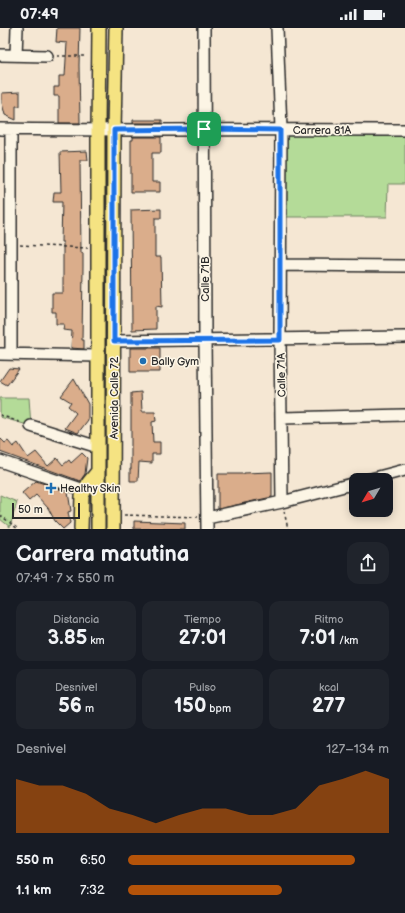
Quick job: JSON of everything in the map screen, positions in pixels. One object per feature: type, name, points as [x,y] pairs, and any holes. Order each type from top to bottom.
[{"type":"main road","name":"Avenida Calle 72","points":[[98,529],[99,28]]},
{"type":"main road","name":"Avenida Calle 72","points":[[113,529],[114,130],[116,28]]},
{"type":"main road","points":[[81,529],[84,490],[98,471]]},
{"type":"street","points":[[16,55],[17,28]]},
{"type":"street","name":"Calle 71B","points":[[204,28],[207,529]]},
{"type":"street","name":"Calle 71A","points":[[278,28],[282,502]]},
{"type":"street","points":[[0,55],[47,56]]},
{"type":"street","points":[[6,129],[11,245],[6,354],[98,356]]},
{"type":"street","name":"Carrera 81A","points":[[6,129],[405,130]]},
{"type":"street","points":[[281,265],[405,266]]},
{"type":"street","points":[[114,341],[405,338]]},
{"type":"street","points":[[282,418],[405,415]]},
{"type":"street","points":[[32,426],[98,447]]},
{"type":"street","points":[[0,461],[84,490]]},
{"type":"street","points":[[393,473],[405,470]]},
{"type":"street","points":[[207,518],[282,502],[349,485]]},
{"type":"path","points":[[47,56],[99,56]]},
{"type":"path","points":[[11,245],[98,248]]},
{"type":"path","points":[[0,415],[32,426]]},
{"type":"path","points":[[282,502],[288,529]]},
{"type":"path","points":[[114,514],[207,518]]},
{"type":"path","points":[[0,515],[18,529]]},
{"type":"green space","points":[[405,132],[405,184],[388,184],[387,217],[285,217],[284,133]]},
{"type":"green space","points":[[0,398],[29,398],[31,426],[0,417]]},
{"type":"green space","points":[[0,495],[17,502],[10,527],[0,519]]},
{"type":"building","points":[[57,28],[80,28],[80,123],[59,123],[59,96],[54,96],[54,87],[59,87],[59,76],[65,76],[67,43],[56,42]]},
{"type":"building","points":[[20,92],[20,106],[16,106],[16,120],[5,115],[2,103],[2,93]]},
{"type":"building","points":[[133,120],[162,120],[162,123],[133,123]]},
{"type":"building","points":[[133,137],[161,137],[161,153],[152,153],[152,182],[160,182],[160,192],[131,192],[131,140],[133,140]]},
{"type":"building","points":[[87,151],[88,160],[80,160],[81,253],[83,253],[82,340],[84,340],[84,349],[71,348],[72,331],[63,330],[64,324],[56,324],[56,312],[52,312],[52,293],[63,293],[63,242],[61,242],[62,202],[53,202],[54,192],[61,192],[60,152]]},
{"type":"building","points":[[161,209],[161,218],[155,218],[155,257],[161,257],[162,307],[156,306],[156,329],[132,330],[131,210]]},
{"type":"building","points":[[130,348],[160,348],[160,372],[130,372]]},
{"type":"building","points":[[9,368],[19,369],[7,385],[0,381]]},
{"type":"building","points":[[74,379],[88,404],[88,420],[78,433],[65,428],[76,413],[68,406],[71,402],[61,396]]},
{"type":"building","points":[[141,392],[142,412],[155,412],[156,421],[152,422],[153,442],[160,442],[160,454],[152,454],[152,463],[139,462],[138,481],[130,481],[131,393]]},
{"type":"building","points":[[0,438],[5,443],[8,441],[13,447],[18,443],[28,458],[36,452],[48,466],[57,458],[63,465],[69,460],[71,463],[82,453],[87,458],[85,474],[80,481],[0,452]]},
{"type":"building","points":[[272,472],[272,497],[218,509],[218,474]]},
{"type":"building","points":[[36,481],[68,492],[71,511],[68,512],[70,523],[63,529],[55,521],[48,508],[36,495],[29,501],[22,493]]},
{"type":"building","points":[[134,521],[185,523],[185,529],[134,529]]},
{"type":"place","name":"Bally Gym","points":[[143,361]]},
{"type":"place","name":"Healthy Skin","points":[[51,488]]},
{"type":"route","points":[[204,129],[280,130],[280,340],[205,339],[114,341],[114,130],[204,129]]}]
